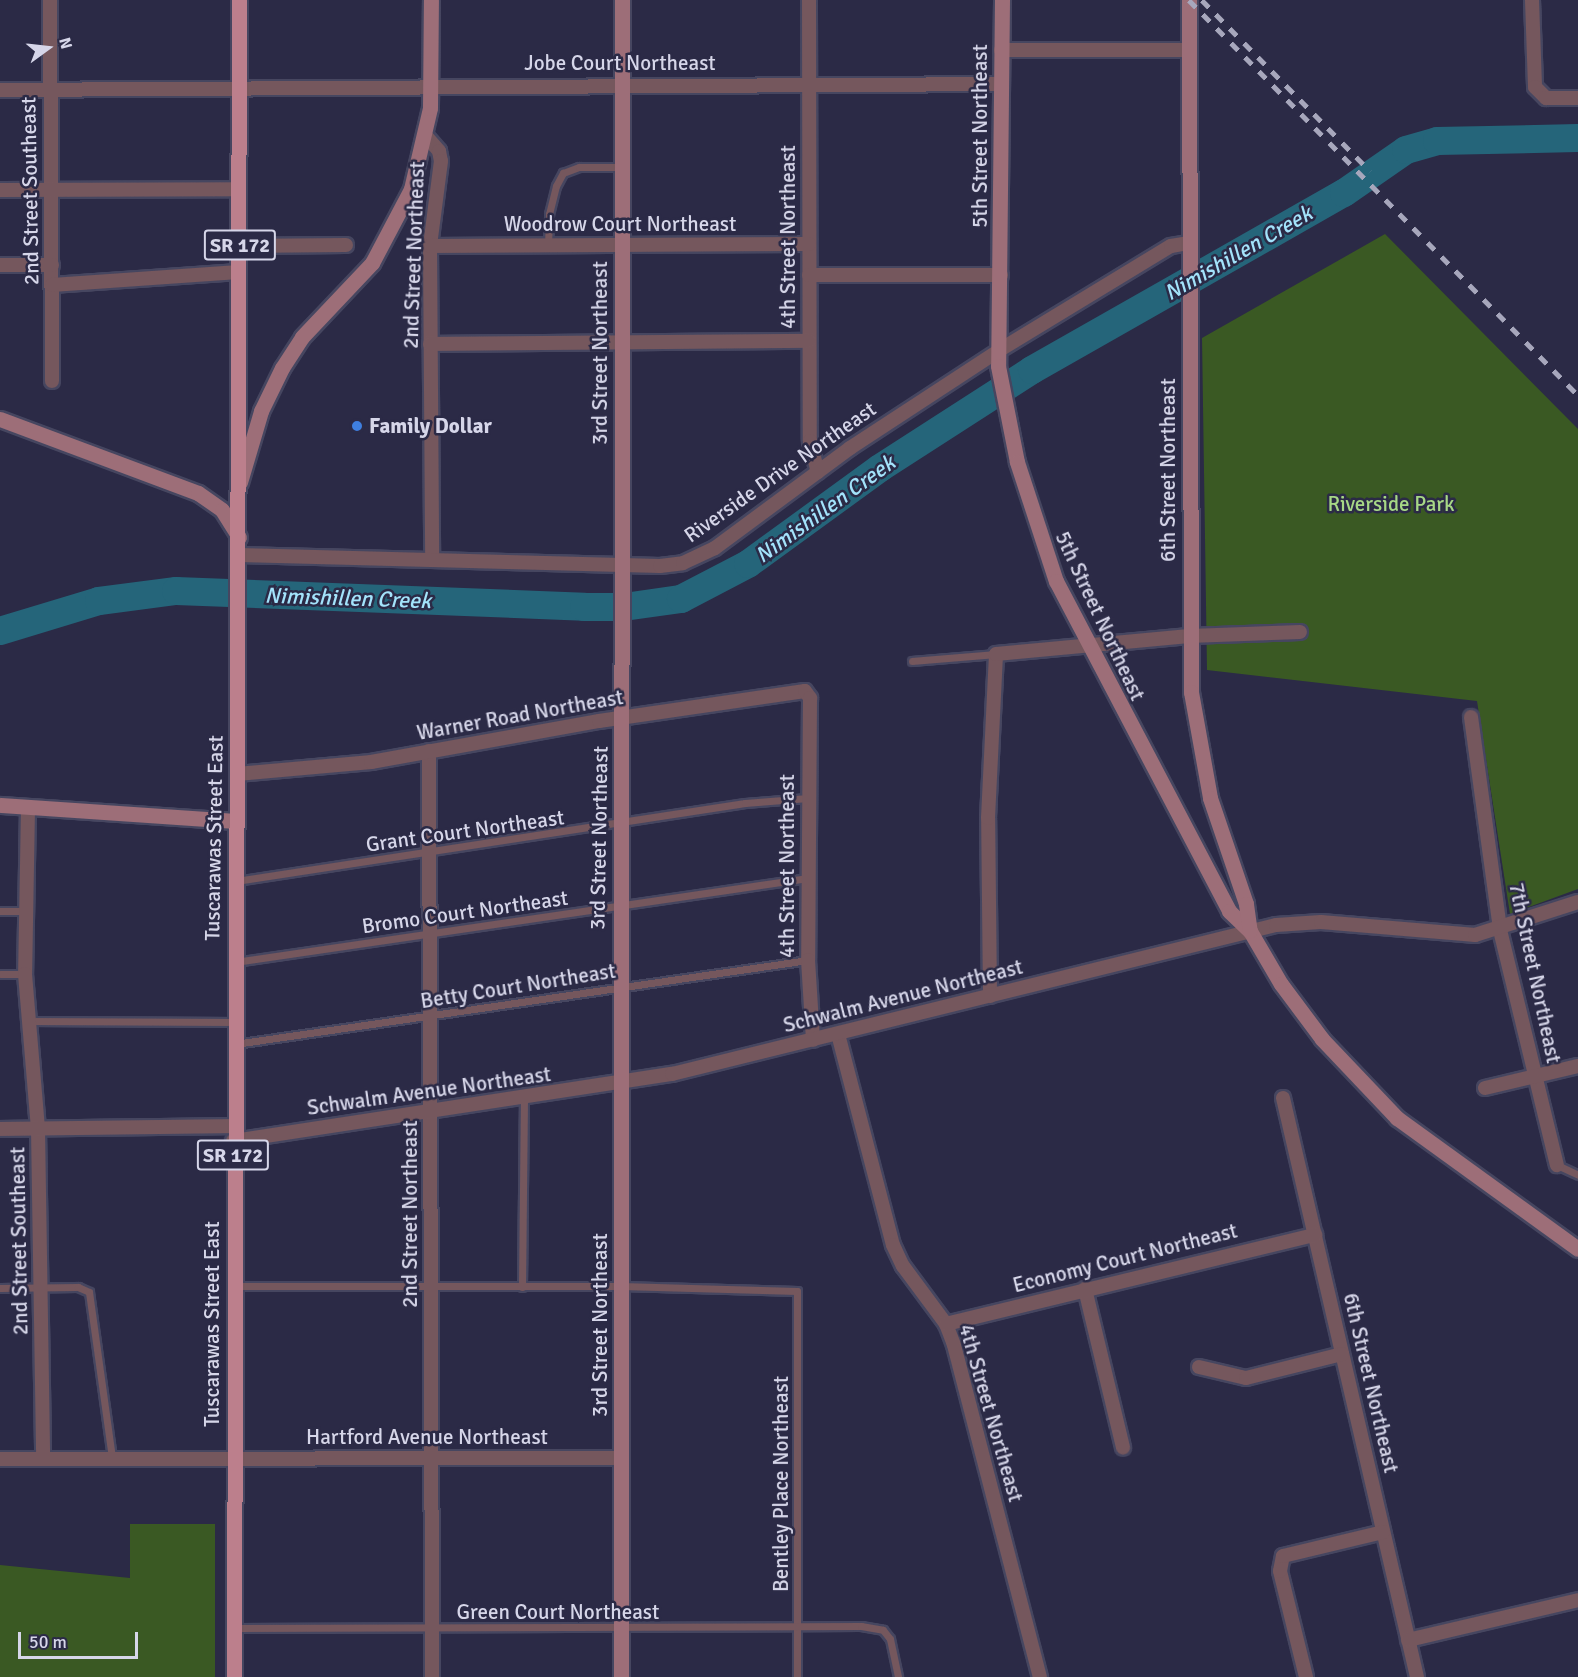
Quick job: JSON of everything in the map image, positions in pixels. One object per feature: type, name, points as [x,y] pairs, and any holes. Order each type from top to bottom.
[{"type":"main road","name":"Tuscarawas Street East","points":[[234,1677],[233,882],[239,633],[239,0]]},
{"type":"street","name":"2nd Street Southeast","points":[[50,0],[52,381]]},
{"type":"street","name":"2nd Street Northeast","points":[[239,491],[254,433],[278,375],[302,337],[356,282],[383,246],[411,189],[426,136],[431,86],[431,0]]},
{"type":"street","name":"3rd Street Northeast","points":[[621,1677],[619,906],[622,571],[622,0]]},
{"type":"street","name":"4th Street Northeast","points":[[809,0],[810,441],[818,472]]},
{"type":"street","name":"5th Street Northeast","points":[[1002,0],[1001,275],[998,358],[1009,431],[1045,553],[1089,646],[1229,911],[1250,932]]},
{"type":"street","name":"6th Street Northeast","points":[[1189,0],[1189,636],[1191,692],[1202,763],[1220,833],[1246,904],[1250,932]]},
{"type":"street","points":[[1532,0],[1533,78],[1539,94],[1549,98],[1578,98]]},
{"type":"street","points":[[1001,50],[1189,50]]},
{"type":"street","name":"Jobe Court Northeast","points":[[0,90],[1001,84]]},
{"type":"street","name":"2nd Street Northeast","points":[[426,136],[441,161],[430,246],[432,560]]},
{"type":"street","points":[[0,190],[239,189]]},
{"type":"street","name":"Woodrow Court Northeast","points":[[430,246],[809,244]]},
{"type":"street","points":[[240,246],[346,246]]},
{"type":"street","name":"Riverside Drive Northeast","points":[[239,561],[432,560],[622,571],[672,565],[705,554],[818,472],[1171,246],[1188,247]]},
{"type":"street","points":[[0,265],[52,265]]},
{"type":"street","points":[[52,285],[239,272]]},
{"type":"street","points":[[809,275],[1001,275]]},
{"type":"street","points":[[430,344],[809,341]]},
{"type":"street","points":[[0,419],[198,493],[222,510],[239,537]]},
{"type":"street","points":[[990,996],[988,818],[996,654],[1189,636],[1300,632]]},
{"type":"street","name":"4th Street Northeast","points":[[808,693],[808,960],[813,1040]]},
{"type":"street","name":"Warner Road Northeast","points":[[237,774],[371,762],[621,718],[808,693]]},
{"type":"street","name":"7th Street Northeast","points":[[1471,717],[1500,930],[1557,1165]]},
{"type":"street","name":"2nd Street Northeast","points":[[429,751],[432,1677]]},
{"type":"street","points":[[0,805],[235,821]]},
{"type":"street","name":"2nd Street Southeast","points":[[28,808],[25,974],[38,1129],[43,1459]]},
{"type":"street","name":"Schwalm Avenue Northeast","points":[[0,1129],[233,1134],[431,1112],[620,1084],[838,1034],[1250,932],[1309,922],[1463,935],[1500,930],[1578,902]]},
{"type":"street","points":[[1250,932],[1300,1010],[1370,1093],[1425,1140],[1578,1250]]},
{"type":"street","name":"4th Street Northeast","points":[[838,1034],[893,1245],[903,1266],[946,1324],[1040,1677]]},
{"type":"street","points":[[1485,1088],[1578,1066]]},
{"type":"street","name":"6th Street Northeast","points":[[1283,1098],[1417,1677]]},
{"type":"street","name":"Economy Court Northeast","points":[[946,1324],[1315,1235]]},
{"type":"street","points":[[1085,1289],[1123,1447]]},
{"type":"street","points":[[1199,1367],[1246,1378],[1342,1354]]},
{"type":"street","name":"Hartford Avenue Northeast","points":[[0,1459],[621,1458]]},
{"type":"street","points":[[1306,1677],[1280,1570],[1283,1556],[1383,1532]]},
{"type":"street","points":[[1408,1640],[1578,1600]]},
{"type":"lane","points":[[548,246],[549,214],[556,186],[563,173],[579,167],[621,167]]},
{"type":"lane","points":[[912,661],[996,654]]},
{"type":"lane","name":"Grant Court Northeast","points":[[233,882],[620,825],[745,803],[808,798]]},
{"type":"lane","name":"Bromo Court Northeast","points":[[233,963],[808,878]]},
{"type":"lane","points":[[0,910],[26,911]]},
{"type":"lane","name":"Betty Court Northeast","points":[[233,1044],[808,960]]},
{"type":"lane","points":[[0,974],[25,974]]},
{"type":"lane","points":[[29,1021],[233,1022]]},
{"type":"lane","points":[[522,1287],[524,1098]]},
{"type":"lane","points":[[1557,1165],[1578,1175]]},
{"type":"lane","points":[[233,1286],[621,1286]]},
{"type":"lane","name":"Bentley Place Northeast","points":[[621,1286],[797,1291],[797,1677]]},
{"type":"lane","points":[[0,1288],[87,1290],[93,1302],[112,1458]]},
{"type":"lane","name":"Green Court Northeast","points":[[234,1628],[798,1627],[883,1630],[890,1639],[898,1677]]},
{"type":"green space","name":"Riverside Park","points":[[1385,234],[1578,429],[1578,889],[1510,914],[1477,701],[1207,670],[1202,338]]},
{"type":"green space","points":[[130,1524],[215,1524],[215,1677],[0,1677],[0,1565],[130,1578]]},
{"type":"waterway","name":"Nimishillen Creek","points":[[0,631],[99,601],[176,591],[584,607],[624,607],[681,599],[748,564],[880,468],[1032,370],[1344,193],[1406,150],[1437,141],[1578,138]]},
{"type":"railway","points":[[1189,0],[1578,395]]},
{"type":"railway","points":[[1202,0],[1370,171]]},
{"type":"place","name":"Family Dollar","points":[[357,426]]}]
